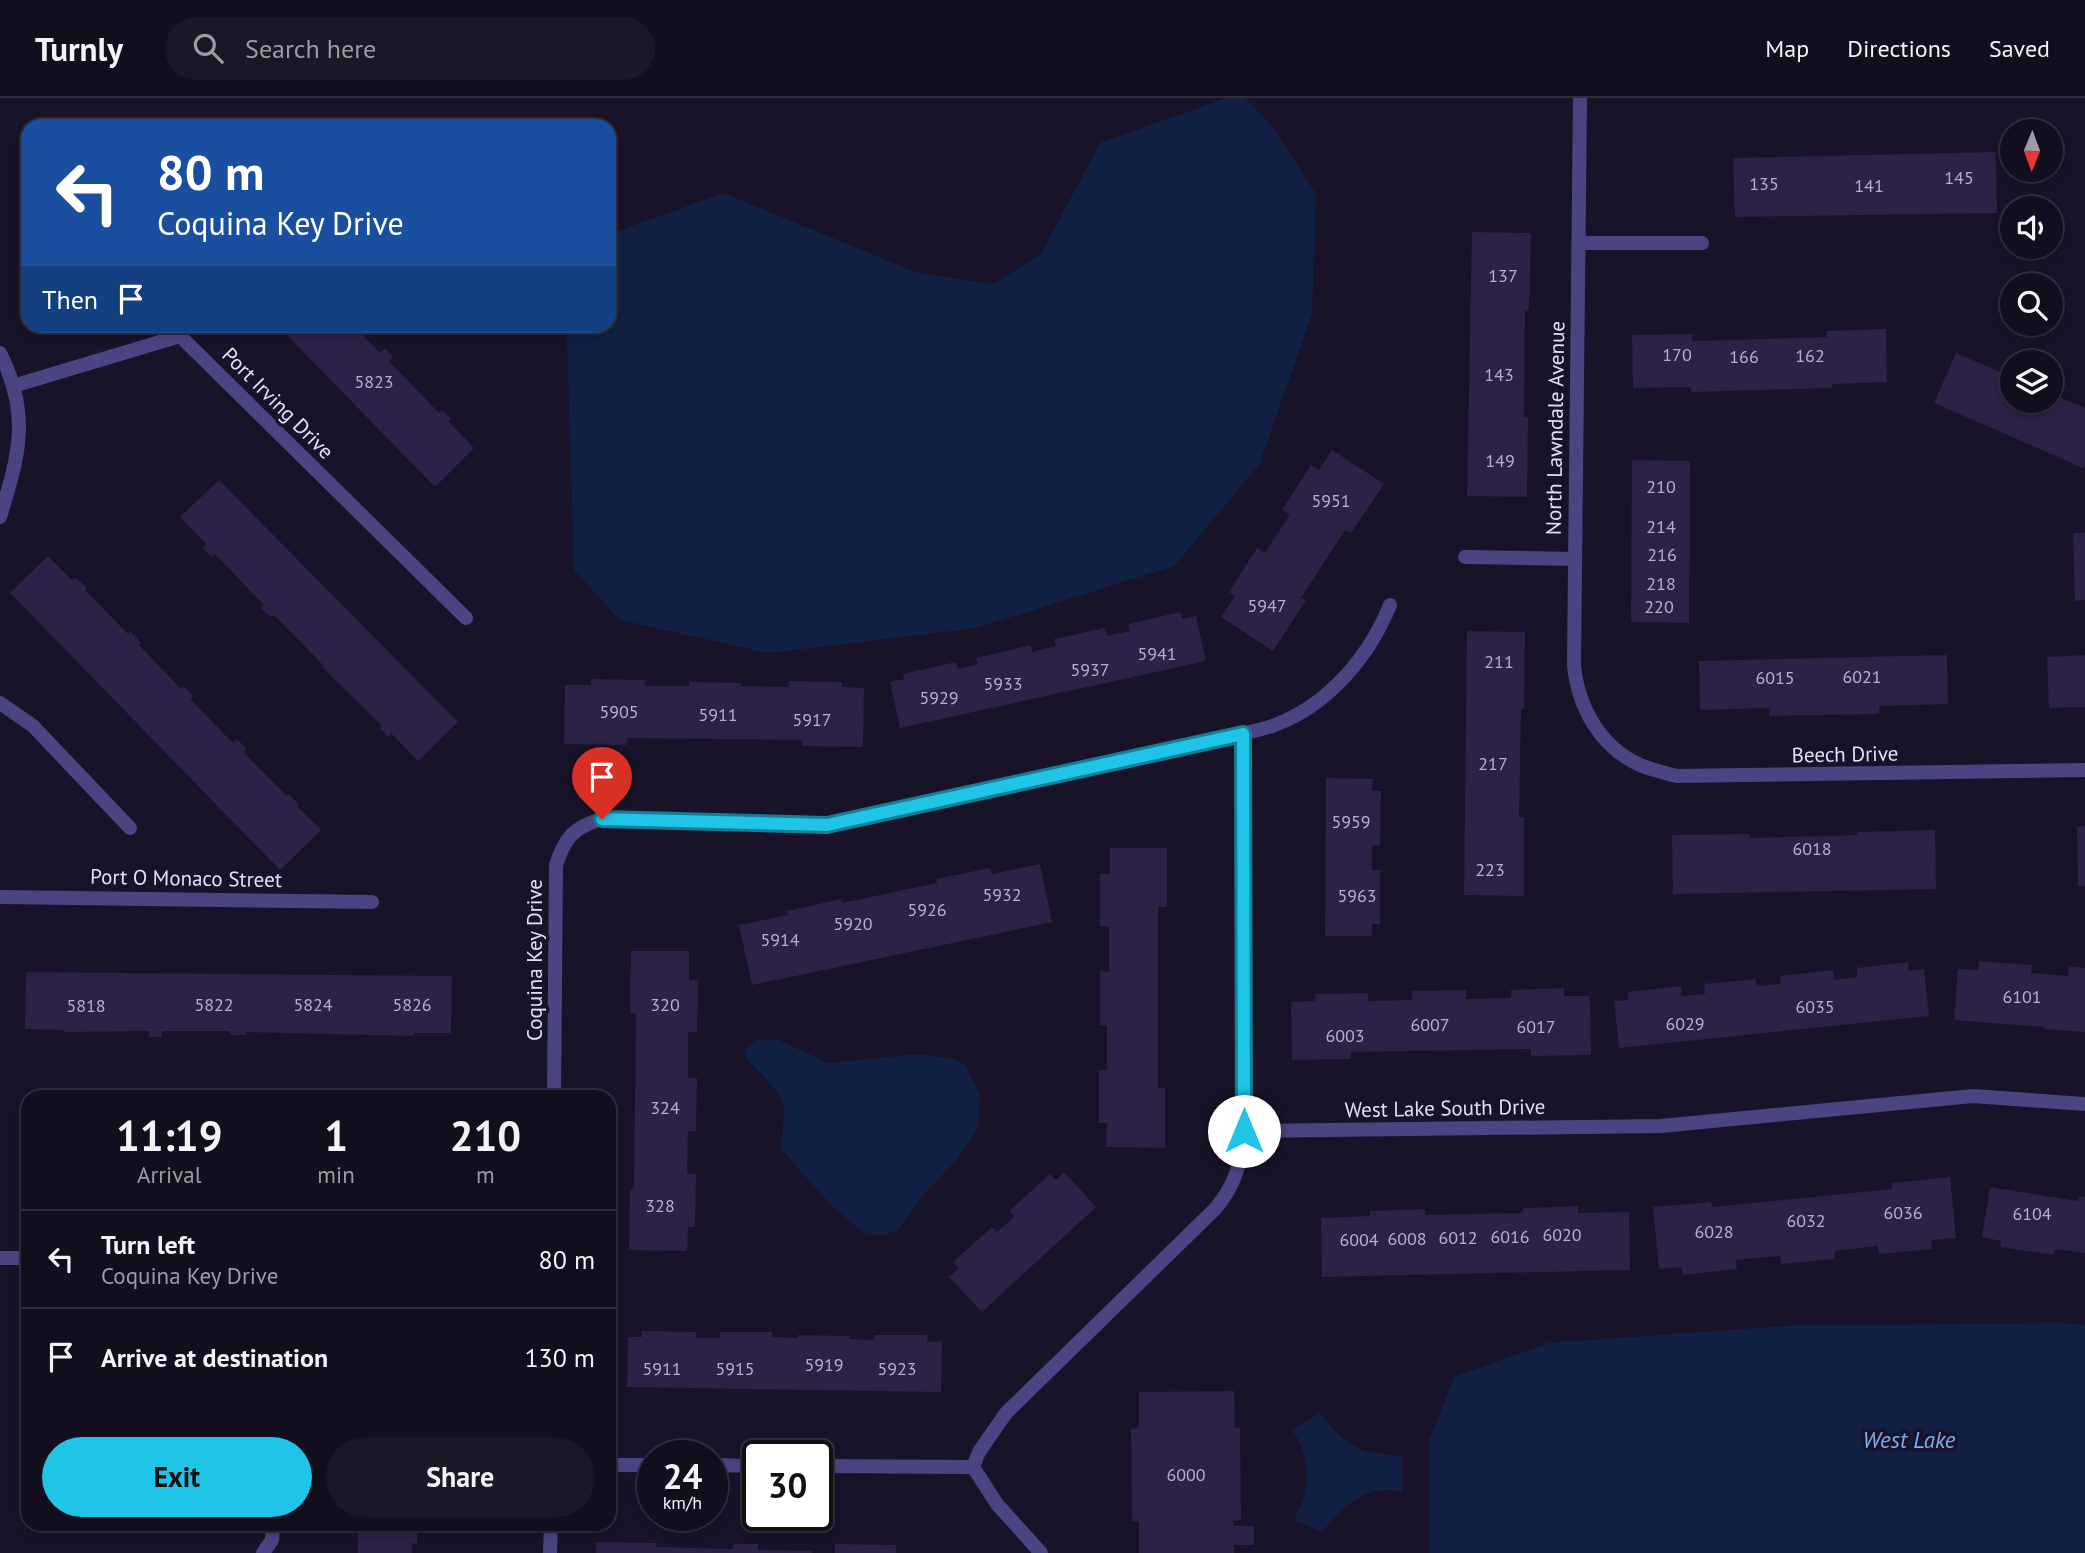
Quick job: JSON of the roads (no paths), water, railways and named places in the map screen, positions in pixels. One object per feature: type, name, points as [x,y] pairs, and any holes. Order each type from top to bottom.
[{"type":"street","name":"North Lawndale Avenue","points":[[1580,98],[1574,665],[1577,686],[1592,722],[1614,748]]},
{"type":"street","points":[[1578,243],[1702,243]]},
{"type":"street","name":"Port Irving Drive","points":[[13,386],[180,336],[466,618]]},
{"type":"street","points":[[0,353],[12,378],[18,409],[19,441],[16,464],[0,517]]},
{"type":"street","points":[[1465,557],[1575,559]]},
{"type":"street","name":"Coquina Key Drive","points":[[554,1090],[556,864],[561,849],[571,834],[586,824],[602,819],[827,825],[1243,734],[1275,725],[1319,700],[1356,665],[1376,636],[1390,606]]},
{"type":"street","points":[[0,703],[33,726],[130,828]]},
{"type":"street","points":[[973,1467],[979,1452],[1006,1413],[1222,1201],[1241,1160],[1244,1131],[1243,734]]},
{"type":"street","name":"Beech Drive","points":[[1614,748],[1641,765],[1677,776],[1696,777],[2085,770]]},
{"type":"street","name":"Port O Monaco Street","points":[[0,897],[372,902]]},
{"type":"street","name":"West Lake South Drive","points":[[1244,1131],[1661,1126],[1973,1096],[2085,1104]]},
{"type":"street","points":[[0,1258],[21,1258]]},
{"type":"street","points":[[616,1465],[637,1465]]},
{"type":"street","points":[[833,1466],[973,1467]]},
{"type":"street","points":[[973,1467],[997,1504],[1041,1553]]},
{"type":"street","points":[[263,1553],[270,1545],[272,1531]]},
{"type":"street","points":[[550,1553],[551,1531]]},
{"type":"water","points":[[1226,98],[1245,98],[1275,130],[1316,194],[1312,314],[1259,465],[1174,566],[977,628],[769,653],[620,620],[574,570],[567,338],[570,333],[616,333],[618,231],[723,193],[918,273],[993,284],[1041,254],[1100,143]]},
{"type":"water","points":[[757,1039],[779,1040],[828,1063],[918,1054],[950,1058],[966,1066],[980,1096],[978,1126],[956,1161],[926,1192],[897,1231],[882,1235],[863,1232],[831,1205],[781,1149],[784,1120],[781,1098],[745,1056],[747,1048]]},
{"type":"water","name":"West Lake","points":[[2085,1325],[2085,1553],[1430,1553],[1429,1441],[1454,1377],[1548,1343],[1784,1326]]},
{"type":"water","points":[[1320,1413],[1337,1433],[1355,1446],[1375,1453],[1402,1456],[1402,1491],[1380,1490],[1363,1495],[1322,1532],[1294,1520],[1303,1497],[1307,1475],[1303,1452],[1292,1430]]}]
